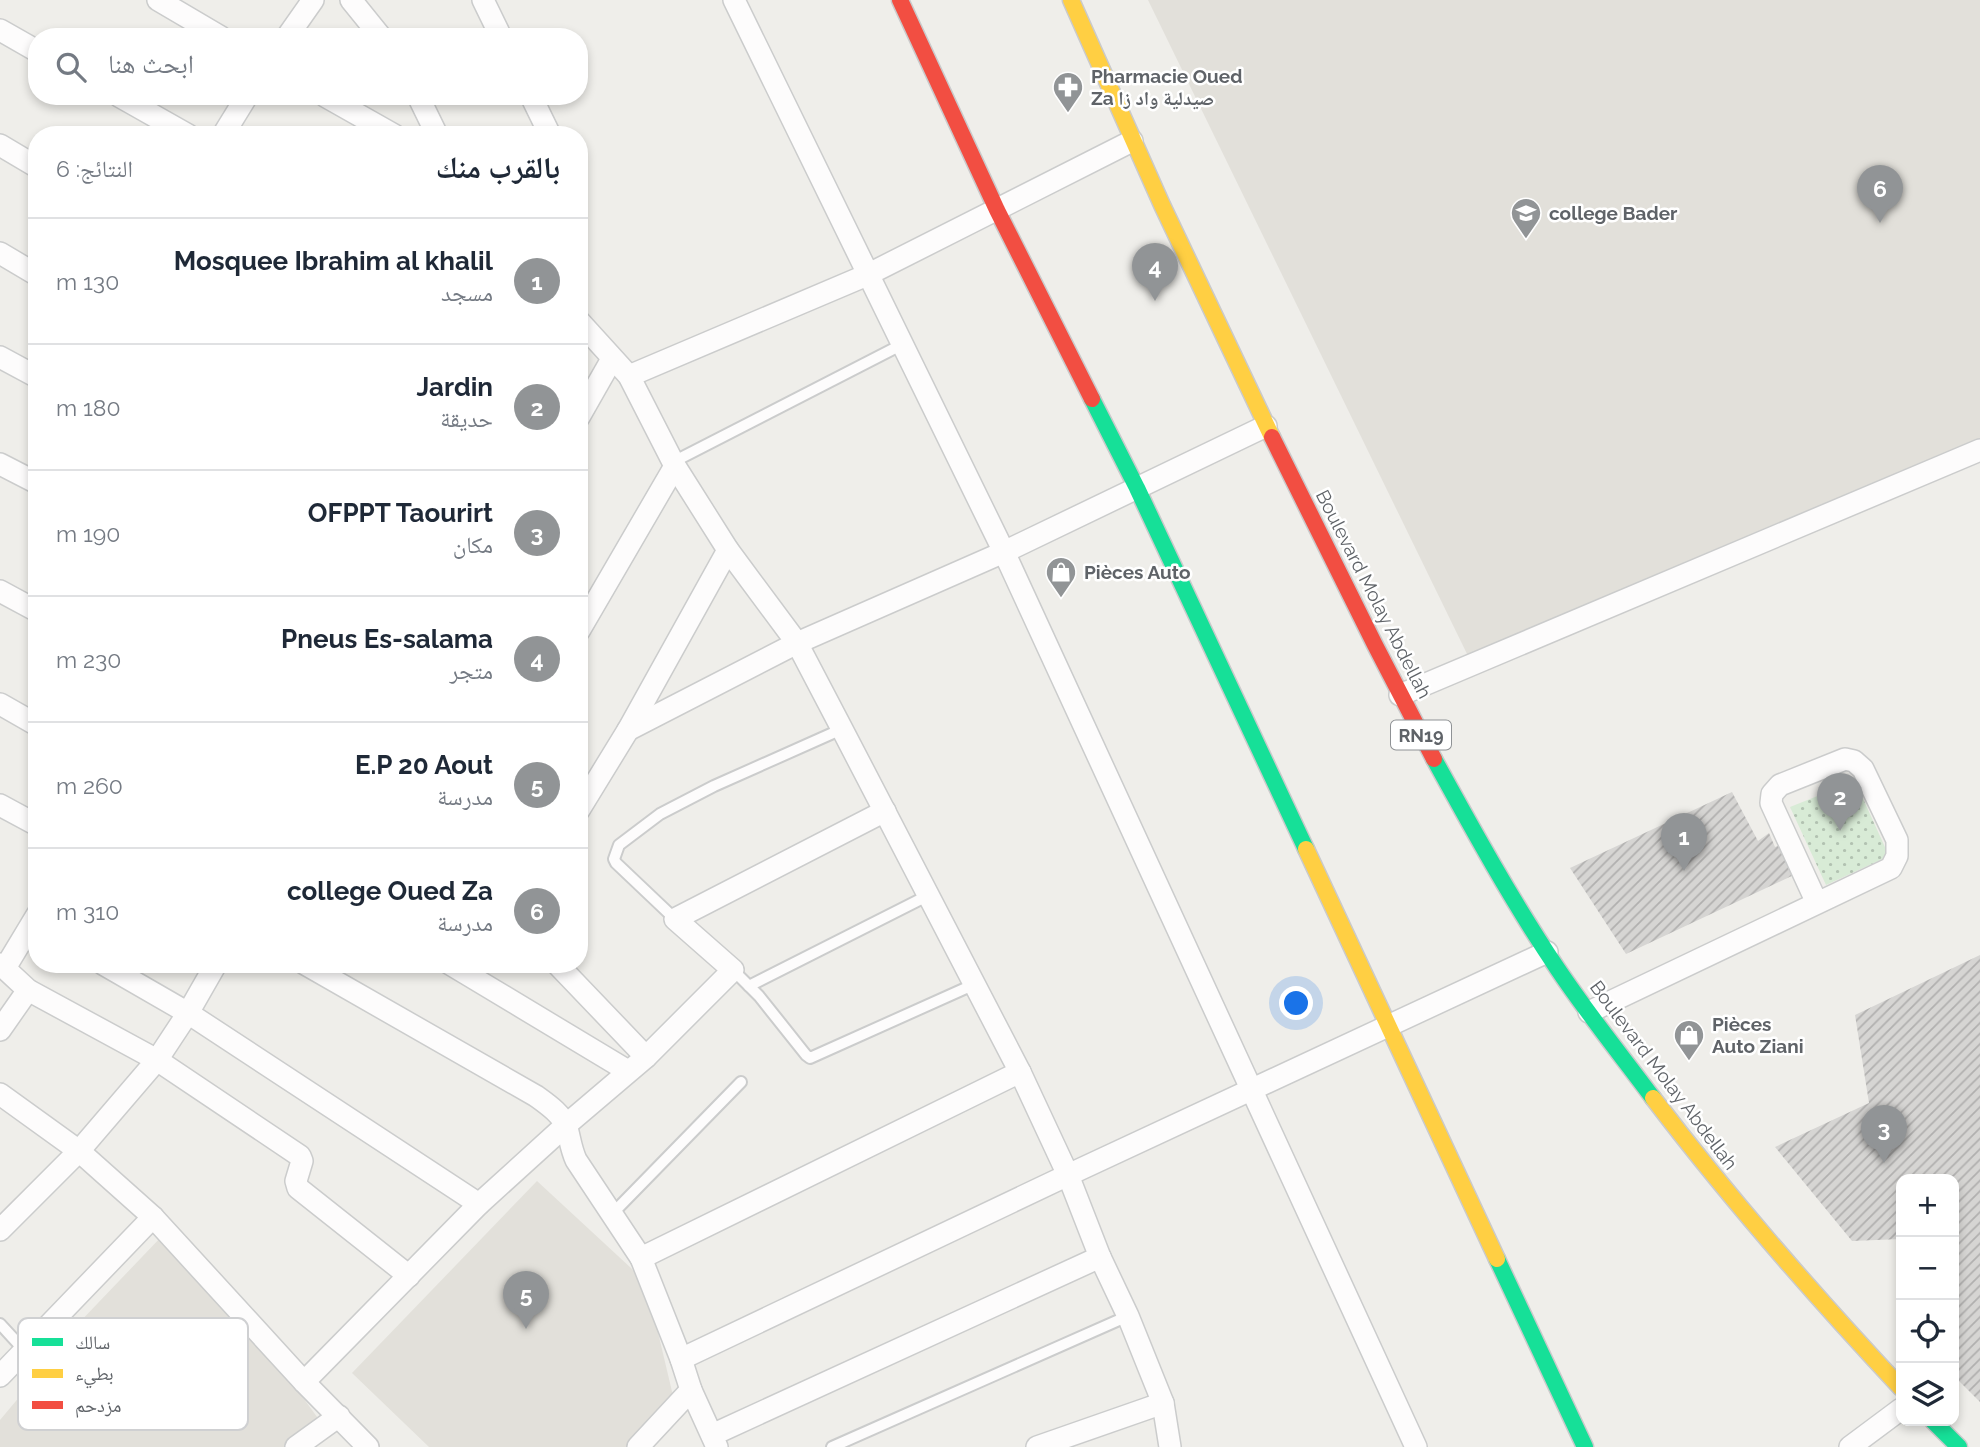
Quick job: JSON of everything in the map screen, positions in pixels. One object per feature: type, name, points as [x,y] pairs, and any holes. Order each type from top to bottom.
[{"type":"main road","points":[[900,0],[997,210],[1137,488],[1585,1447]]},
{"type":"main road","name":"Boulevard Molay Abdellah","points":[[1071,0],[1132,141],[1266,426],[1449,788],[1547,952],[1589,1012],[1689,1145],[1753,1224],[1836,1320],[1896,1383]]},
{"type":"main road","points":[[1938,1426],[1959,1447]]},
{"type":"street","points":[[158,0],[206,28]]},
{"type":"street","points":[[294,28],[313,0]]},
{"type":"street","points":[[351,0],[374,28]]},
{"type":"street","points":[[483,0],[497,28]]},
{"type":"street","points":[[734,0],[1004,552],[1416,1447]]},
{"type":"street","points":[[0,30],[28,46]]},
{"type":"street","points":[[135,105],[172,126]]},
{"type":"street","points":[[229,126],[241,105]]},
{"type":"street","points":[[341,105],[378,126]]},
{"type":"street","points":[[422,105],[433,126]]},
{"type":"street","points":[[535,105],[546,126]]},
{"type":"street","points":[[629,376],[867,275],[1132,141]]},
{"type":"street","points":[[0,145],[28,162]]},
{"type":"street","points":[[0,253],[28,270]]},
{"type":"street","points":[[588,331],[629,376],[674,464],[728,551],[797,643],[976,984],[1068,1175],[1100,1257],[1128,1316],[1163,1403],[1170,1447]]},
{"type":"street","points":[[0,357],[28,372]]},
{"type":"street","points":[[588,401],[612,359]]},
{"type":"street","points":[[628,730],[797,643],[1004,552],[1266,426]]},
{"type":"street","points":[[1400,695],[1980,450]]},
{"type":"street","points":[[0,464],[28,478]]},
{"type":"street","points":[[588,615],[674,464]]},
{"type":"street","points":[[588,795],[628,730],[728,551]]},
{"type":"street","points":[[0,591],[28,606]]},
{"type":"street","points":[[0,705],[28,720]]},
{"type":"street","points":[[1589,1012],[1891,868],[1897,856],[1897,840],[1863,769],[1854,761],[1845,760],[1780,785],[1772,794],[1771,803],[1817,903]]},
{"type":"street","points":[[0,805],[28,820]]},
{"type":"street","points":[[304,1382],[479,1204],[646,1057],[733,970],[674,919],[885,811]]},
{"type":"street","points":[[28,931],[2,966],[28,990],[157,1060],[300,1156],[302,1161],[296,1181],[298,1188],[409,1276]]},
{"type":"street","points":[[681,1359],[1547,952]]},
{"type":"street","points":[[119,973],[188,1013],[479,1204]]},
{"type":"street","points":[[0,1230],[79,1151],[157,1060],[211,973]]},
{"type":"street","points":[[321,973],[536,1096],[552,1108],[566,1125],[576,1160],[641,1258],[691,1390],[714,1441],[1100,1257]]},
{"type":"street","points":[[465,973],[628,1071]]},
{"type":"street","points":[[566,973],[646,1057]]},
{"type":"street","points":[[0,1030],[28,990]]},
{"type":"street","points":[[641,1258],[1020,1072]]},
{"type":"street","points":[[0,1094],[79,1151],[153,1217],[245,1318]]},
{"type":"street","points":[[55,1318],[153,1217]]},
{"type":"street","points":[[248,1321],[368,1447]]},
{"type":"street","points":[[0,1376],[18,1356]]},
{"type":"street","points":[[638,1447],[691,1390]]},
{"type":"street","points":[[1037,1447],[1163,1403]]},
{"type":"street","points":[[1850,1447],[1896,1413]]},
{"type":"street","points":[[296,1447],[339,1416]]},
{"type":"lane","points":[[674,464],[901,345]]},
{"type":"lane","points":[[674,919],[616,863],[614,859],[619,845],[671,808],[842,729]]},
{"type":"lane","points":[[749,986],[929,895]]},
{"type":"lane","points":[[733,970],[760,996],[810,1058],[976,984]]},
{"type":"lane","points":[[612,1214],[741,1082]]},
{"type":"lane","points":[[832,1447],[1128,1316]]},
{"type":"lane","points":[[0,1324],[18,1344]]},
{"type":"shaded area","name":"college Bader","points":[[1148,0],[1980,0],[1980,446],[1469,658]]},
{"type":"shaded area","points":[[537,1181],[647,1286],[674,1400],[629,1447],[429,1447],[352,1373]]},
{"type":"shaded area","points":[[163,1235],[220,1284],[245,1318],[84,1318]]},
{"type":"shaded area","points":[[248,1322],[320,1421],[286,1447],[0,1447],[0,1420],[18,1399],[18,1430],[248,1430]]},
{"type":"green space","points":[[1855,781],[1889,856],[1826,885],[1790,807]]},
{"type":"building","points":[[1732,792],[1758,841],[1769,833],[1775,847],[1785,843],[1798,873],[1626,954],[1570,868]]},
{"type":"building","points":[[1980,955],[1980,1402],[1959,1381],[1959,1174],[1896,1174],[1896,1239],[1852,1241],[1775,1147],[1869,1103],[1855,1015]]},
{"type":"traffic: fast","points":[[1092,399],[1137,488],[1306,849]]},
{"type":"traffic: fast","points":[[1434,759],[1540,943],[1653,1098]]},
{"type":"traffic: fast","points":[[1497,1259],[1585,1447]]},
{"type":"traffic: fast","points":[[1938,1426],[1959,1447]]},
{"type":"traffic: slow","points":[[1071,0],[1162,205],[1272,437]]},
{"type":"traffic: slow","points":[[1306,849],[1497,1259]]},
{"type":"traffic: slow","points":[[1653,1098],[1773,1246],[1896,1383]]},
{"type":"traffic: jam","points":[[900,0],[997,210],[1092,399]]},
{"type":"traffic: jam","points":[[1272,437],[1434,759]]},
{"type":"place","name":"Pharmacie Oued Za صيدلية واد زا","points":[[1068,114]]},
{"type":"place","name":"college Oued Za","points":[[1880,223]]},
{"type":"place","name":"college Bader","points":[[1526,240]]},
{"type":"place","name":"Pneus Es-salama","points":[[1155,301]]},
{"type":"place","name":"Pièces Auto","points":[[1061,599]]},
{"type":"place","name":"Jardin","points":[[1840,831]]},
{"type":"place","name":"Mosquee Ibrahim al khalil","points":[[1684,871]]},
{"type":"place","name":"Pièces Auto Ziani","points":[[1689,1062]]},
{"type":"place","name":"OFPPT Taourirt","points":[[1884,1163]]},
{"type":"place","name":"E.P 20 Aout","points":[[526,1329]]}]
